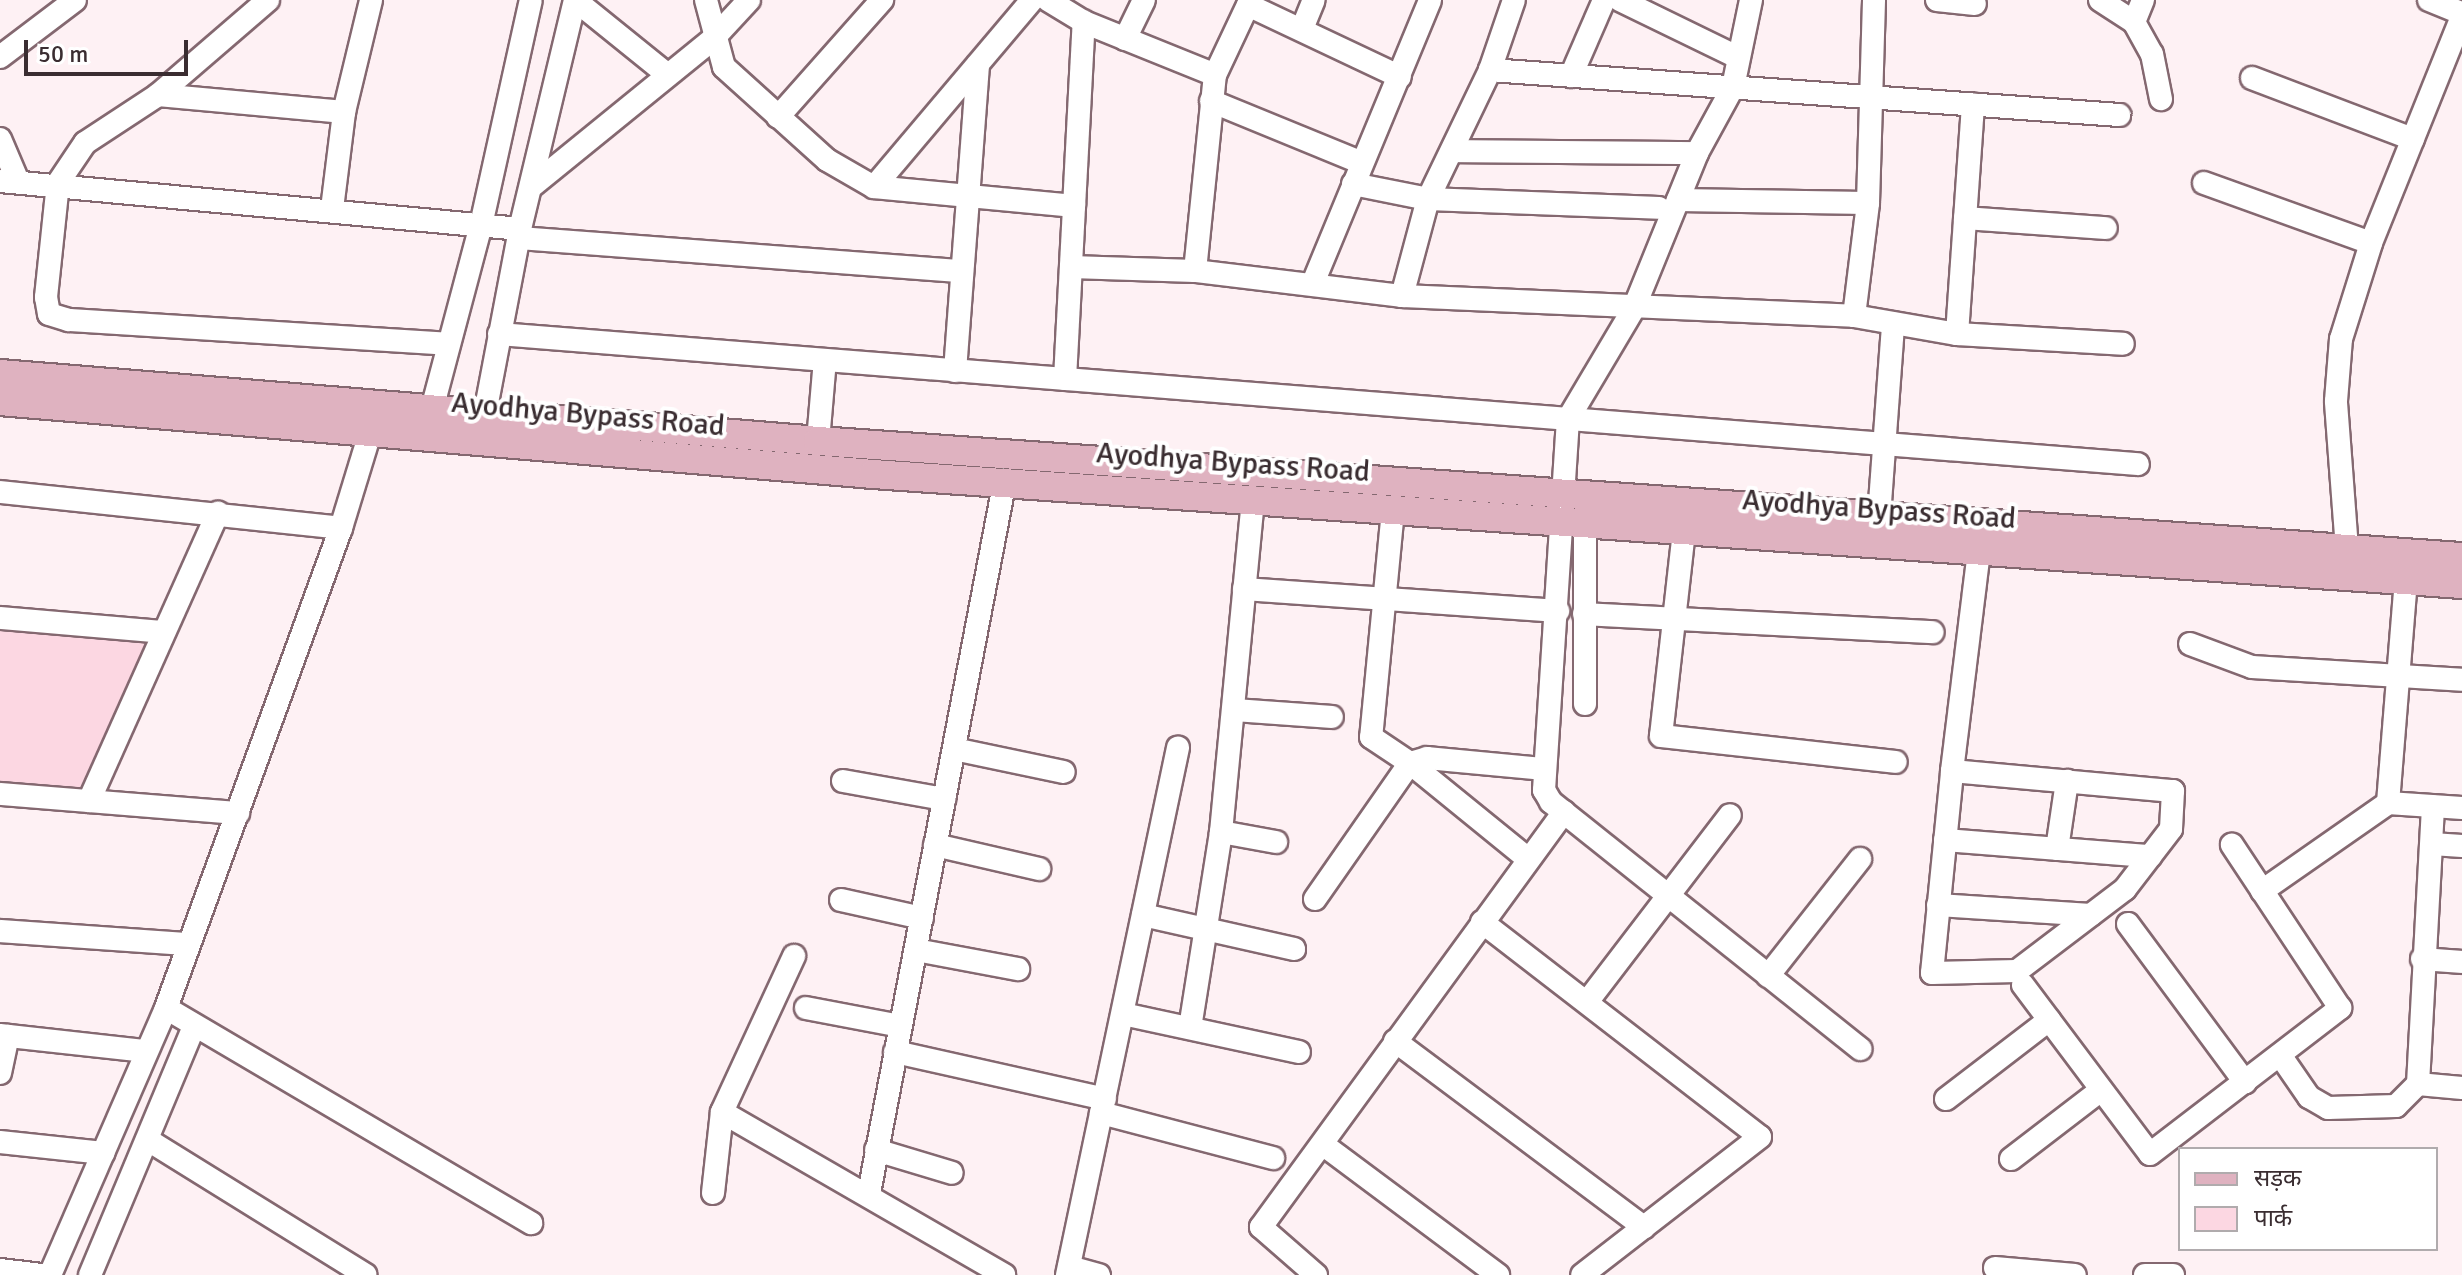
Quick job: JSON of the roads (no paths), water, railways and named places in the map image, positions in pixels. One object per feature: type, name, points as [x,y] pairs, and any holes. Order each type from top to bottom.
[{"type":"main road","name":"Ayodhya Bypass Road","points":[[0,374],[376,417]]},
{"type":"main road","name":"Ayodhya Bypass Road","points":[[0,401],[432,421],[772,466],[1005,480],[1393,510],[1571,512],[1684,531],[1878,529],[1979,550],[2462,584]]},
{"type":"main road","name":"Ayodhya Bypass Road","points":[[483,428],[775,436],[1571,512],[2462,557]]},
{"type":"main road","points":[[772,466],[775,436]]},
{"type":"street","points":[[268,0],[158,95],[85,143],[58,183],[49,314],[69,320],[448,344]]},
{"type":"street","points":[[332,209],[344,112],[371,0]]},
{"type":"street","points":[[432,421],[448,344],[481,225],[531,0]]},
{"type":"street","points":[[483,428],[520,234],[575,0],[668,75]]},
{"type":"street","points":[[706,0],[713,39],[724,67],[827,160],[874,187],[1074,206]]},
{"type":"street","points":[[532,186],[713,39],[749,0]]},
{"type":"street","points":[[778,117],[882,0]]},
{"type":"street","points":[[874,187],[1032,0]]},
{"type":"street","points":[[1048,0],[1084,22],[1215,75]]},
{"type":"street","points":[[1125,39],[1144,0]]},
{"type":"street","points":[[1302,29],[1314,0]]},
{"type":"street","points":[[1313,283],[1430,0]]},
{"type":"street","points":[[1402,296],[1428,199],[1490,70],[1514,0]]},
{"type":"street","points":[[1571,76],[1604,0]]},
{"type":"street","points":[[1620,0],[1737,57]]},
{"type":"street","points":[[1585,704],[1584,614],[1571,512],[1568,419],[1634,308],[1668,204],[1733,87],[1751,0]]},
{"type":"street","points":[[1854,316],[1868,203],[1874,0]]},
{"type":"street","points":[[1937,0],[1975,4]]},
{"type":"street","points":[[2100,0],[2134,22],[2152,54],[2161,99]]},
{"type":"street","points":[[2134,22],[2143,0]]},
{"type":"street","points":[[2347,549],[2336,401],[2341,339],[2371,243],[2462,15],[2429,0]]},
{"type":"street","points":[[0,57],[73,1]]},
{"type":"street","points":[[1195,271],[1215,75],[1248,5],[1400,77]]},
{"type":"street","points":[[1065,379],[1084,22]]},
{"type":"street","points":[[955,371],[978,65]]},
{"type":"street","points":[[1490,70],[2119,115]]},
{"type":"street","points":[[2252,78],[2413,139]]},
{"type":"street","points":[[158,95],[344,112]]},
{"type":"street","points":[[1211,101],[1362,163]]},
{"type":"street","points":[[1957,334],[1973,105]]},
{"type":"street","points":[[0,139],[9,180],[332,209],[481,225],[520,234],[962,271]]},
{"type":"street","points":[[1452,151],[1697,153]]},
{"type":"street","points":[[2204,183],[2371,243]]},
{"type":"street","points":[[1353,184],[1428,199],[1668,204],[1868,203]]},
{"type":"street","points":[[1965,218],[2106,228]]},
{"type":"street","points":[[1071,267],[1195,271],[1402,296],[1854,316],[1957,334],[2123,344]]},
{"type":"street","points":[[1878,529],[1893,324]]},
{"type":"street","points":[[499,334],[2138,464]]},
{"type":"street","points":[[818,441],[825,360]]},
{"type":"street","points":[[50,1275],[166,1008],[186,944],[238,813],[341,528],[376,417]]},
{"type":"street","points":[[869,1193],[1005,480]]},
{"type":"street","points":[[0,492],[341,528]]},
{"type":"street","points":[[1190,1028],[1221,832],[1253,498]]},
{"type":"street","points":[[1393,510],[1371,737],[1410,763],[1528,859]]},
{"type":"street","points":[[1571,512],[1558,611],[1544,790],[1564,812],[1860,1049]]},
{"type":"street","points":[[89,801],[162,632],[218,513]]},
{"type":"street","points":[[1684,531],[1661,736],[1896,762]]},
{"type":"street","points":[[1952,771],[2173,791],[2171,829],[2125,889],[2017,971],[1932,973],[1952,771],[1979,550]]},
{"type":"street","points":[[2388,803],[2406,580]]},
{"type":"street","points":[[1244,589],[1382,602],[1558,611]]},
{"type":"street","points":[[1584,614],[1933,632]]},
{"type":"street","points":[[0,618],[162,632]]},
{"type":"street","points":[[2190,644],[2252,667],[2462,680]]},
{"type":"street","points":[[1235,710],[1332,717]]},
{"type":"street","points":[[1099,1275],[1068,1271],[1178,748]]},
{"type":"street","points":[[954,749],[1064,772]]},
{"type":"street","points":[[1315,899],[1410,763],[1427,758],[1544,769]]},
{"type":"street","points":[[843,781],[944,799]]},
{"type":"street","points":[[2057,849],[2067,781]]},
{"type":"street","points":[[0,794],[238,813]]},
{"type":"street","points":[[2262,891],[2388,803],[2462,808]]},
{"type":"street","points":[[2280,1055],[2309,1097],[2328,1108],[2396,1106],[2418,1084],[2422,959],[2433,806]]},
{"type":"street","points":[[1316,1275],[1261,1227],[1325,1146],[1395,1041],[1564,812]]},
{"type":"street","points":[[1587,1002],[1730,815]]},
{"type":"street","points":[[1221,832],[1276,842]]},
{"type":"street","points":[[1945,840],[2150,856]]},
{"type":"street","points":[[2432,844],[2462,846]]},
{"type":"street","points":[[935,845],[1039,869]]},
{"type":"street","points":[[2023,985],[2150,1154],[2340,1008],[2232,845]]},
{"type":"street","points":[[1768,976],[1860,859]]},
{"type":"street","points":[[841,900],[922,918]]},
{"type":"street","points":[[1938,905],[2091,915]]},
{"type":"street","points":[[1143,915],[1294,949]]},
{"type":"street","points":[[1482,922],[1760,1137],[1582,1275]]},
{"type":"street","points":[[2128,924],[2245,1082]]},
{"type":"street","points":[[0,931],[186,944]]},
{"type":"street","points":[[916,950],[1018,969]]},
{"type":"street","points":[[713,1193],[722,1112],[794,956]]},
{"type":"street","points":[[2422,959],[2462,962]]},
{"type":"street","points":[[166,1008],[531,1223]]},
{"type":"street","points":[[806,1008],[900,1026]]},
{"type":"street","points":[[1123,1014],[1299,1052]]},
{"type":"street","points":[[1946,1099],[2049,1020]]},
{"type":"street","points":[[92,1274],[194,1026]]},
{"type":"street","points":[[0,1073],[4,1035],[146,1051]]},
{"type":"street","points":[[1395,1041],[1644,1227]]},
{"type":"street","points":[[895,1052],[1103,1106],[1273,1158]]},
{"type":"street","points":[[2418,1084],[2462,1088]]},
{"type":"street","points":[[2011,1159],[2101,1090]]},
{"type":"street","points":[[722,1112],[869,1193],[1004,1275]]},
{"type":"street","points":[[148,1140],[366,1275]]},
{"type":"street","points":[[0,1142],[103,1153]]},
{"type":"street","points":[[1325,1146],[1498,1275]]},
{"type":"street","points":[[876,1150],[952,1173]]},
{"type":"street","points":[[1995,1268],[2075,1275]]},
{"type":"street","points":[[0,1270],[42,1275]]},
{"type":"street","points":[[2145,1275],[2173,1275]]}]
